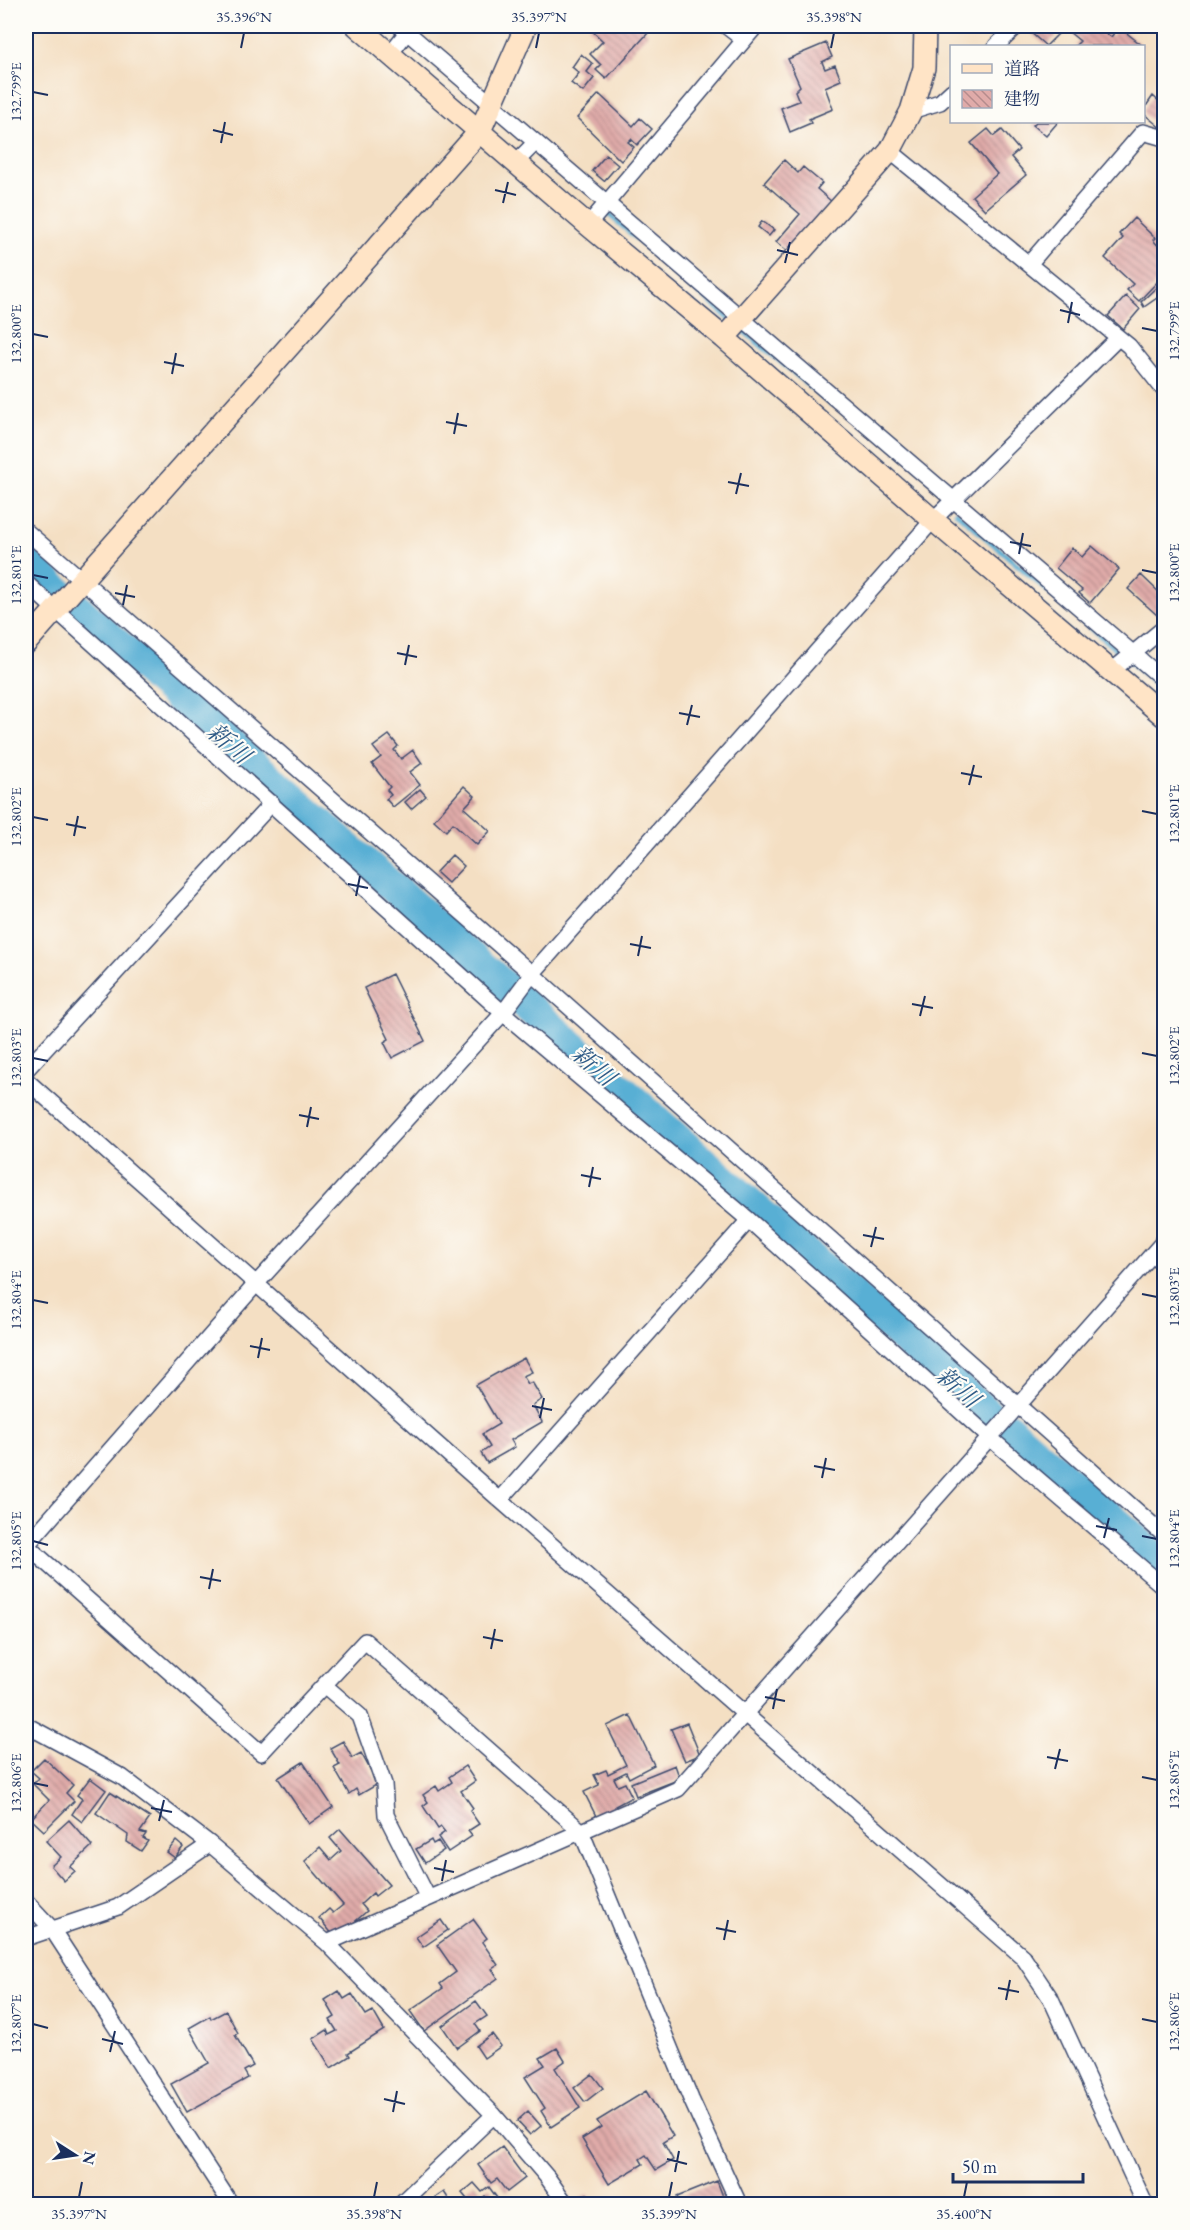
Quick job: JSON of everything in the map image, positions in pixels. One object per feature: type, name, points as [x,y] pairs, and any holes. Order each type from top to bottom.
[{"type":"street","points":[[357,26],[588,225],[724,338],[933,520],[1113,670],[1164,716]]},
{"type":"street","points":[[26,643],[480,131],[526,26]]},
{"type":"street","points":[[726,26],[744,40]]},
{"type":"street","points":[[588,225],[756,26]]},
{"type":"street","points":[[724,338],[890,151],[911,111],[924,68],[925,26]]},
{"type":"street","points":[[997,45],[1017,26]]},
{"type":"street","points":[[390,54],[404,29],[955,498],[1164,680]]},
{"type":"street","points":[[911,111],[940,102],[950,92]]},
{"type":"street","points":[[1029,264],[1143,132],[1164,138]]},
{"type":"street","points":[[516,162],[536,142]]},
{"type":"street","points":[[890,151],[1129,346],[1164,390]]},
{"type":"street","points":[[739,2205],[691,2099],[581,1832],[365,1641],[261,1753],[26,1545],[256,1284],[503,1013],[527,979],[933,520],[1118,338]]},
{"type":"street","points":[[26,531],[79,584],[1015,1411],[1164,1535]]},
{"type":"street","points":[[26,584],[503,1013],[749,1220],[990,1438],[1164,1587]]},
{"type":"street","points":[[1113,670],[1164,628]]},
{"type":"street","points":[[26,1070],[272,803]]},
{"type":"street","points":[[26,1080],[500,1500],[1023,1957],[1052,1999],[1145,2205]]},
{"type":"street","points":[[500,1500],[749,1220]]},
{"type":"street","points":[[327,1942],[678,1789],[1164,1241]]},
{"type":"street","points":[[324,1685],[360,1716],[384,1784],[386,1815],[428,1898]]},
{"type":"street","points":[[26,1725],[122,1777],[210,1844],[327,1942],[494,2115],[547,2177],[566,2205]]},
{"type":"street","points":[[26,1938],[118,1907],[210,1844]]},
{"type":"street","points":[[26,1901],[52,1929],[231,2205]]},
{"type":"street","points":[[400,2205],[494,2115]]},
{"type":"building","points":[[589,26],[641,26],[648,33],[606,79],[596,70],[601,65],[590,54],[603,41]]},
{"type":"building","points":[[1035,26],[1066,26],[1047,45],[1029,31]]},
{"type":"building","points":[[1074,26],[1097,26],[1111,37],[1119,27],[1142,45],[1076,45],[1080,41],[1069,32]]},
{"type":"building","points":[[826,43],[832,57],[822,62],[825,69],[835,65],[841,80],[825,87],[833,109],[809,119],[811,123],[790,132],[781,108],[799,101],[795,91],[800,86],[788,59]]},
{"type":"building","points":[[581,54],[593,64],[587,72],[594,78],[583,92],[571,83],[579,73],[572,67]]},
{"type":"building","points":[[599,94],[633,126],[640,118],[652,129],[637,145],[631,139],[628,142],[634,147],[621,161],[577,118]]},
{"type":"building","points":[[1153,96],[1164,106],[1162,129],[1145,115],[1145,108]]},
{"type":"building","points":[[1035,123],[1057,123],[1046,136],[1033,125]]},
{"type":"building","points":[[988,129],[994,136],[1002,130],[1019,150],[1011,157],[1026,175],[985,210],[972,196],[997,174],[971,143]]},
{"type":"building","points":[[606,155],[618,165],[604,181],[592,171]]},
{"type":"building","points":[[784,160],[798,173],[803,167],[822,183],[817,189],[832,202],[789,252],[776,242],[800,214],[764,183]]},
{"type":"building","points":[[1134,218],[1155,238],[1153,240],[1164,252],[1164,275],[1139,301],[1127,290],[1133,284],[1105,258],[1123,238],[1119,234]]},
{"type":"building","points":[[762,221],[774,230],[769,236],[758,227]]},
{"type":"building","points":[[1164,280],[1164,293],[1144,307],[1141,302]]},
{"type":"building","points":[[1126,296],[1140,309],[1123,329],[1108,316]]},
{"type":"building","points":[[1092,546],[1119,569],[1090,603],[1079,593],[1082,590],[1056,568],[1072,548],[1082,557]]},
{"type":"building","points":[[1141,575],[1164,597],[1164,607],[1157,615],[1128,589]]},
{"type":"building","points":[[389,735],[398,746],[394,750],[401,759],[413,750],[422,763],[410,772],[420,785],[393,807],[386,799],[391,795],[387,790],[390,787],[372,764],[381,757],[373,747]]},
{"type":"building","points":[[464,786],[475,796],[464,808],[490,831],[477,845],[453,823],[446,831],[434,820]]},
{"type":"building","points":[[420,789],[426,796],[411,809],[405,802]]},
{"type":"building","points":[[452,855],[464,866],[448,883],[436,872]]},
{"type":"building","points":[[392,974],[425,1041],[392,1058],[384,1042],[389,1039],[364,988]]},
{"type":"building","points":[[524,1358],[532,1372],[523,1376],[528,1384],[532,1382],[542,1399],[533,1405],[542,1422],[511,1440],[515,1447],[487,1463],[481,1453],[490,1447],[482,1434],[499,1424],[476,1385]]},
{"type":"building","points":[[630,1715],[654,1765],[629,1778],[626,1772],[614,1778],[618,1786],[625,1783],[632,1797],[615,1806],[617,1810],[598,1820],[584,1792],[599,1785],[594,1775],[606,1770],[608,1774],[626,1765],[607,1726]]},
{"type":"building","points":[[687,1723],[700,1755],[685,1761],[671,1729]]},
{"type":"building","points":[[343,1741],[352,1758],[361,1753],[378,1784],[359,1795],[356,1789],[349,1794],[334,1768],[340,1765],[330,1748]]},
{"type":"building","points":[[44,1758],[73,1785],[66,1793],[74,1801],[44,1831],[31,1819],[49,1800],[33,1784],[39,1778],[31,1771]]},
{"type":"building","points":[[303,1762],[333,1807],[309,1824],[278,1778]]},
{"type":"building","points":[[675,1765],[680,1779],[636,1796],[631,1783]]},
{"type":"building","points":[[465,1766],[475,1781],[461,1791],[473,1808],[470,1811],[479,1824],[468,1831],[472,1836],[448,1852],[438,1837],[445,1832],[441,1827],[438,1829],[423,1806],[428,1802],[423,1795],[436,1786],[439,1791],[452,1782],[449,1777]]},
{"type":"building","points":[[90,1778],[106,1790],[82,1822],[72,1814],[82,1799],[77,1795]]},
{"type":"building","points":[[110,1792],[150,1818],[140,1832],[146,1834],[143,1838],[148,1841],[141,1851],[127,1842],[128,1835],[96,1813]]},
{"type":"building","points":[[69,1820],[92,1846],[70,1867],[75,1871],[64,1881],[51,1866],[61,1857],[46,1841]]},
{"type":"building","points":[[340,1829],[389,1885],[375,1896],[373,1893],[361,1904],[367,1911],[342,1933],[334,1936],[319,1918],[329,1909],[333,1913],[343,1905],[305,1861],[320,1847],[331,1860],[341,1851],[330,1838]]},
{"type":"building","points":[[431,1840],[433,1844],[438,1841],[444,1850],[425,1863],[416,1849]]},
{"type":"building","points":[[176,1841],[183,1847],[175,1858],[167,1852]]},
{"type":"building","points":[[473,1919],[487,1938],[482,1942],[498,1965],[492,1969],[498,1978],[424,2031],[410,2011],[443,1988],[440,1984],[456,1972],[437,1945]]},
{"type":"building","points":[[441,1920],[448,1930],[423,1947],[416,1937]]},
{"type":"building","points":[[339,1991],[344,1999],[352,1994],[366,2015],[373,2011],[384,2030],[348,2053],[350,2056],[331,2068],[313,2039],[327,2030],[329,2035],[337,2031],[330,2020],[335,2017],[325,2000]]},
{"type":"building","points":[[476,2001],[487,2016],[475,2024],[480,2031],[457,2048],[442,2026]]},
{"type":"building","points":[[226,2011],[238,2033],[235,2035],[253,2066],[244,2071],[248,2078],[187,2112],[171,2084],[209,2063],[189,2028],[210,2016],[211,2019]]},
{"type":"building","points":[[492,2034],[501,2046],[484,2058],[476,2046]]},
{"type":"building","points":[[557,2048],[565,2061],[555,2068],[580,2108],[551,2127],[541,2111],[545,2108],[525,2077],[545,2065],[540,2058]]},
{"type":"building","points":[[592,2074],[603,2088],[585,2102],[574,2088]]},
{"type":"building","points":[[646,2091],[673,2136],[663,2142],[673,2160],[656,2170],[646,2155],[640,2159],[643,2164],[609,2184],[582,2139],[601,2127],[597,2121]]},
{"type":"building","points":[[528,2111],[541,2126],[530,2135],[517,2121]]},
{"type":"building","points":[[502,2147],[525,2178],[507,2192],[497,2179],[491,2183],[478,2165]]},
{"type":"building","points":[[717,2181],[726,2204],[680,2204],[677,2197]]},
{"type":"building","points":[[474,2183],[482,2192],[489,2187],[497,2198],[491,2204],[485,2196],[475,2204],[471,2204],[462,2193]]},
{"type":"building","points":[[444,2192],[452,2204],[426,2204]]},
{"type":"building","points":[[587,2194],[595,2204],[575,2202]]},
{"type":"waterway","points":[[605,211],[732,321]]},
{"type":"waterway","points":[[739,327],[831,404]]},
{"type":"waterway","points":[[956,512],[1164,691]]},
{"type":"waterway","name":"新川","points":[[26,563],[1005,1429],[1008,1428],[1164,1564]]}]
